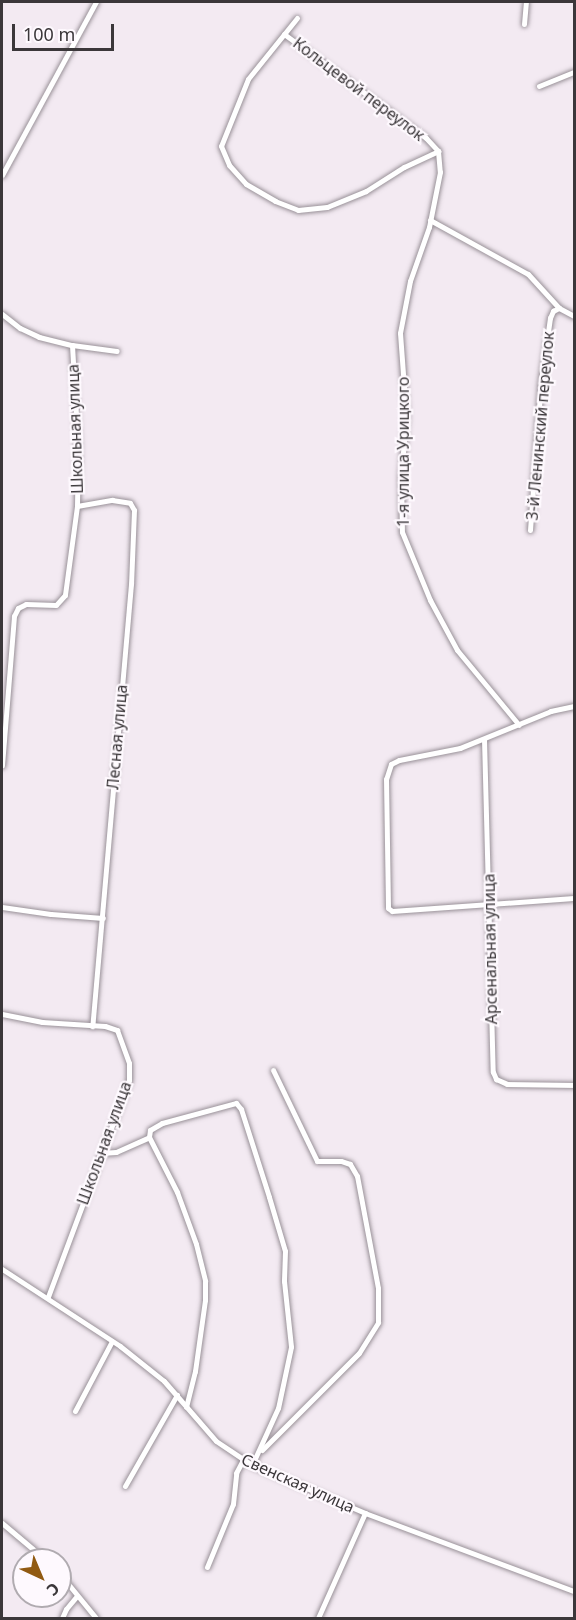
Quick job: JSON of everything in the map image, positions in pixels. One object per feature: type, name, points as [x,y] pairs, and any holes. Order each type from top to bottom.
[{"type":"street","points":[[2,175],[96,2]]},
{"type":"street","points":[[524,24],[526,2]]},
{"type":"street","name":"Кольцевой переулок","points":[[284,34],[426,138],[438,151],[404,167],[366,191],[327,207],[298,210],[275,201],[246,184],[228,165],[221,146],[248,80],[284,34],[297,18]]},
{"type":"street","points":[[539,86],[574,72]]},
{"type":"street","name":"1-я улица Урицкого","points":[[438,151],[440,172],[430,220],[410,281],[400,333],[406,415],[401,477],[402,532],[430,600],[457,650],[519,725]]},
{"type":"street","points":[[430,220],[528,274],[559,308]]},
{"type":"street","name":"3-й Ленинский переулок","points":[[530,530],[541,381],[550,318],[553,311],[559,308],[574,316]]},
{"type":"street","name":"Школьная улица","points":[[2,314],[20,328],[39,337],[72,345],[78,448],[77,506],[65,595],[56,605],[26,604],[18,608],[14,616],[2,766]]},
{"type":"street","points":[[72,345],[117,351]]},
{"type":"street","name":"Лесная улица","points":[[77,506],[112,500],[130,503],[134,510],[131,584],[92,1026]]},
{"type":"street","points":[[574,706],[551,711],[484,739],[391,764],[386,779],[388,908],[392,911],[489,906],[574,898]]},
{"type":"street","name":"Арсенальная улица","points":[[484,739],[493,1072],[496,1079],[507,1084],[574,1085]]},
{"type":"street","points":[[2,907],[103,918]]},
{"type":"street","name":"Школьная улица","points":[[2,1014],[42,1022],[117,1030],[124,1042],[129,1063],[129,1080],[48,1297]]},
{"type":"street","points":[[259,1453],[359,1353],[378,1322],[378,1288],[357,1176],[350,1164],[341,1161],[317,1161],[273,1070]]},
{"type":"street","points":[[186,1407],[195,1371],[204,1314],[205,1281],[196,1244],[177,1192],[149,1137],[150,1130],[162,1123],[236,1103],[241,1109],[285,1251],[284,1281],[291,1347],[278,1408],[252,1465]]},
{"type":"street","points":[[101,1153],[116,1152],[149,1137]]},
{"type":"street","name":"Свенская улица","points":[[2,1269],[112,1341],[164,1381],[216,1441],[243,1460],[365,1513],[574,1591]]},
{"type":"street","points":[[75,1411],[112,1341]]},
{"type":"street","points":[[125,1486],[177,1395]]},
{"type":"street","points":[[207,1567],[233,1504],[236,1473],[243,1460]]},
{"type":"street","points":[[318,1618],[365,1513]]},
{"type":"street","points":[[2,1523],[32,1548]]},
{"type":"street","points":[[72,1590],[96,1618]]},
{"type":"street","points":[[62,1618],[77,1596]]}]
